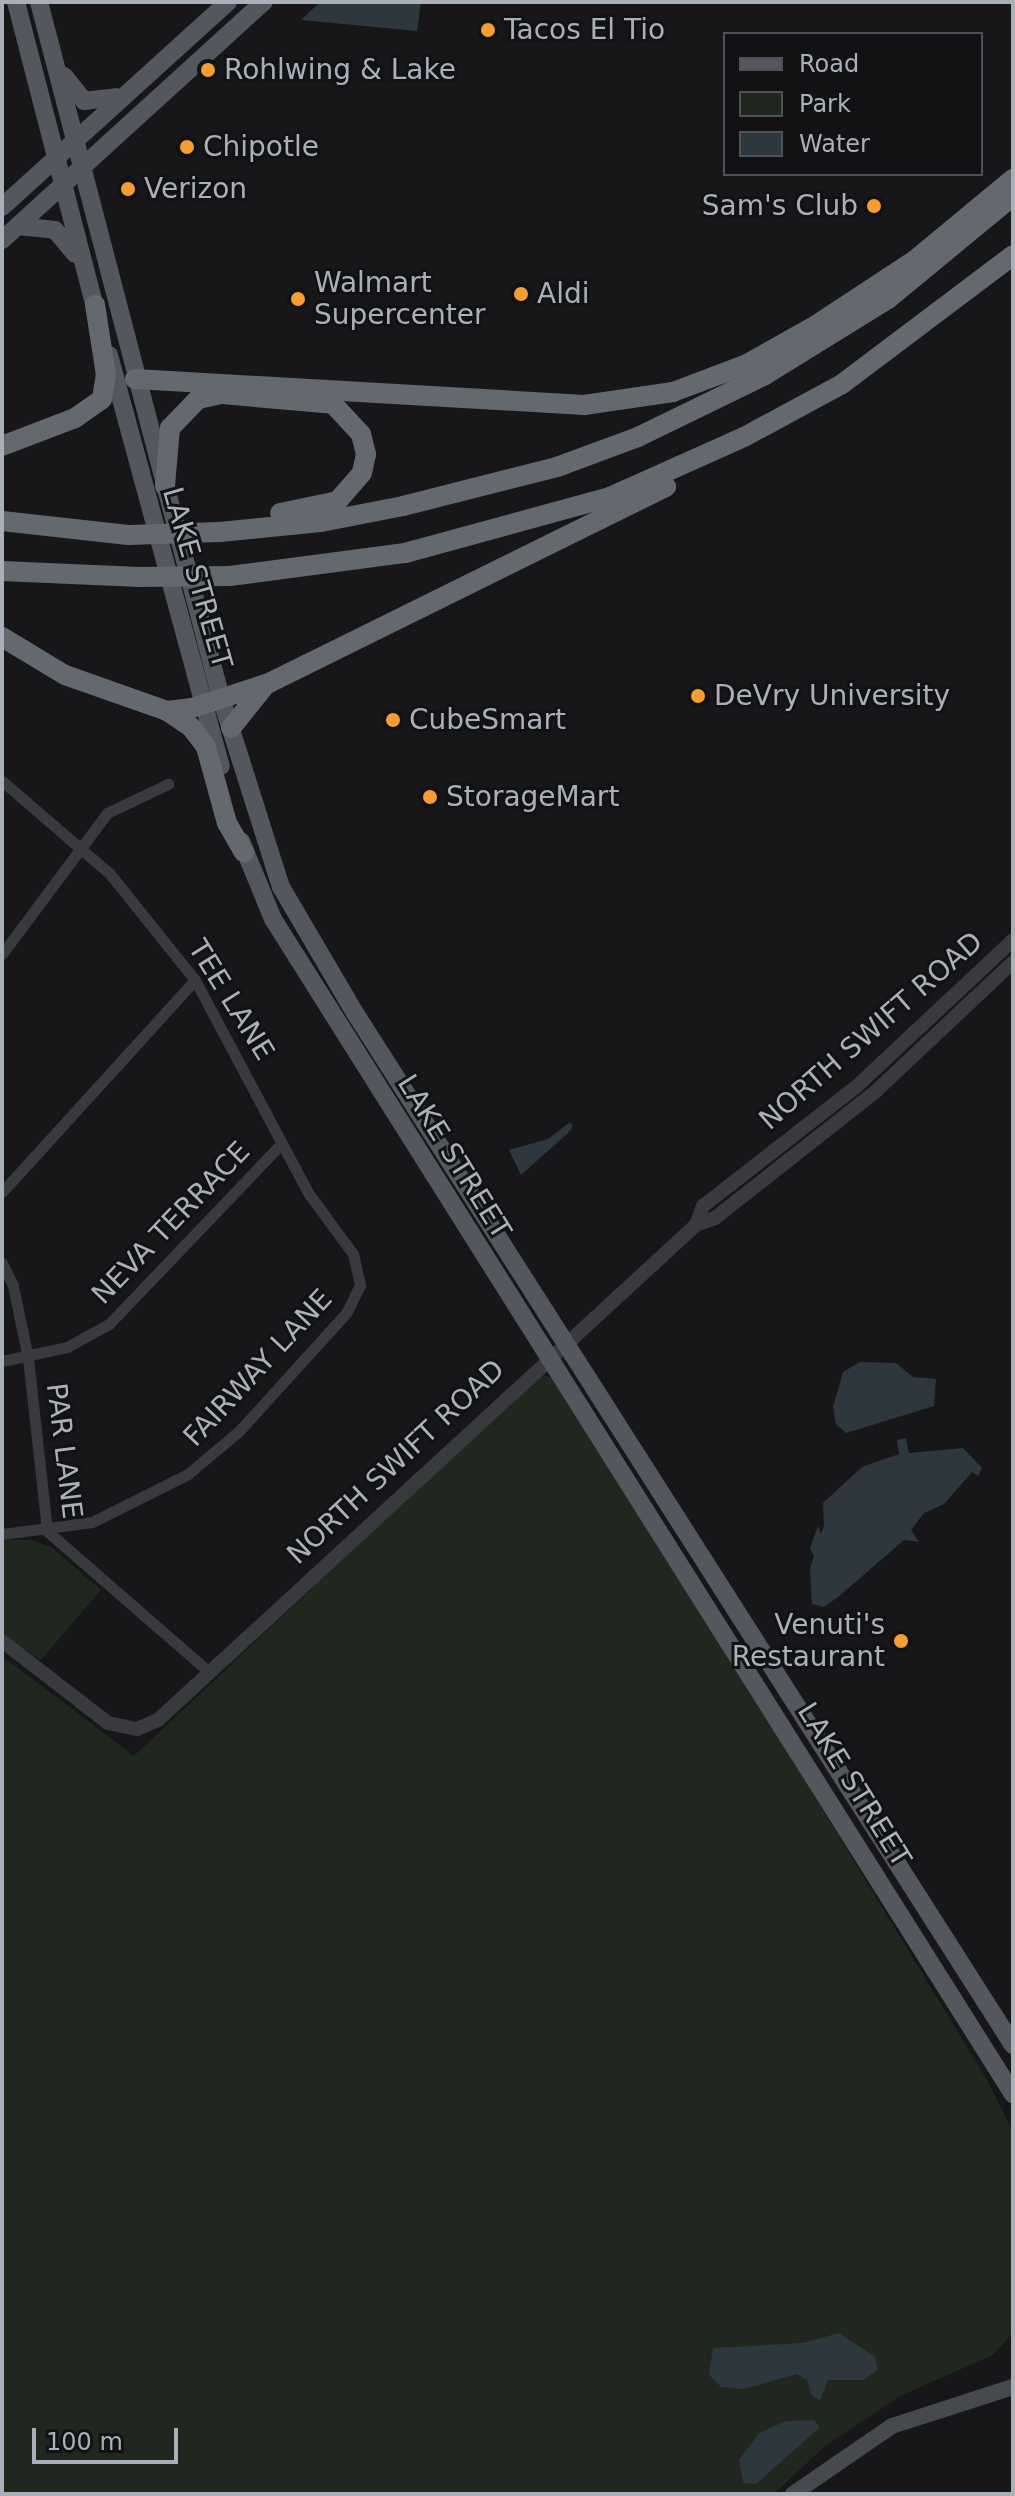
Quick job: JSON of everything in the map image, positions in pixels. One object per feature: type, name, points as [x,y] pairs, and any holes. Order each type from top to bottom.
[{"type":"highway","points":[[135,379],[584,405],[673,392],[747,364],[813,327],[915,260],[1013,179]]},
{"type":"highway","points":[[2,521],[127,529],[321,522],[403,506],[557,467],[638,437],[765,375],[876,307],[1013,196]]},
{"type":"highway","points":[[167,711],[269,683],[773,434],[1013,255]]},
{"type":"highway","points":[[2,446],[75,418],[102,399],[106,375],[95,305]]},
{"type":"highway","points":[[2,571],[140,577],[230,576],[405,553],[610,497],[744,437],[842,384]]},
{"type":"highway","points":[[165,486],[170,428],[198,399],[222,394],[333,404],[357,426],[365,463],[355,486],[338,501],[218,526]]},
{"type":"highway","points":[[2,637],[65,675],[167,711],[191,727],[206,747],[227,823],[244,853]]},
{"type":"highway","points":[[231,728],[269,683]]},
{"type":"main road","name":"LAKE STREET","points":[[16,2],[61,185],[129,427],[213,700],[231,728],[266,848],[295,914],[1013,2045]]},
{"type":"main road","name":"LAKE STREET","points":[[39,2],[165,486],[244,853],[273,919],[1013,2094]]},
{"type":"main road","points":[[2,207],[228,2]]},
{"type":"main road","points":[[2,240],[264,2]]},
{"type":"main road","points":[[55,63],[84,101],[98,104],[128,92]]},
{"type":"main road","points":[[18,226],[55,230],[84,271]]},
{"type":"main road","points":[[129,427],[127,403],[135,379]]},
{"type":"main road","points":[[793,2494],[892,2426],[1013,2387]]},
{"type":"street","name":"TEE LANE","points":[[2,781],[79,845],[140,907],[195,980],[242,1060],[281,1144],[320,1212],[353,1254],[360,1285]]},
{"type":"street","points":[[2,954],[79,845],[107,813],[168,784]]},
{"type":"street","name":"NORTH SWIFT ROAD","points":[[696,1225],[703,1206],[856,1087],[1013,940]]},
{"type":"street","name":"NORTH SWIFT ROAD","points":[[2,1641],[108,1723],[129,1729],[158,1720],[547,1358],[696,1225],[715,1218],[874,1093],[1013,962]]},
{"type":"street","points":[[2,1192],[195,980]]},
{"type":"street","name":"NEVA TERRACE","points":[[2,1361],[28,1358],[88,1337],[126,1310],[281,1144]]},
{"type":"street","name":"PAR LANE","points":[[2,1263],[13,1286],[28,1358],[47,1531],[209,1672]]},
{"type":"street","name":"FAIRWAY LANE","points":[[2,1534],[47,1531],[124,1510],[202,1464],[239,1431],[347,1312],[360,1285]]},
{"type":"green space","points":[[540,1374],[562,1381],[987,2080],[1013,2132],[1013,2333],[993,2355],[900,2396],[825,2446],[774,2494],[2,2494],[2,1656],[134,1756]]},
{"type":"green space","points":[[2,1540],[31,1540],[51,1547],[101,1590],[41,1660],[2,1635]]},
{"type":"water","points":[[320,2],[421,2],[417,31],[301,20]]},
{"type":"water","points":[[570,1122],[573,1126],[568,1133],[521,1175],[509,1150],[548,1139]]},
{"type":"water","points":[[860,1362],[896,1363],[913,1377],[936,1379],[934,1406],[846,1433],[836,1424],[833,1407],[843,1372]]},
{"type":"water","points":[[906,1438],[909,1453],[963,1448],[982,1468],[978,1476],[972,1472],[944,1504],[924,1513],[911,1530],[919,1542],[904,1540],[824,1607],[812,1604],[810,1569],[814,1556],[810,1548],[818,1526],[821,1534],[824,1526],[823,1503],[862,1467],[899,1454],[897,1440]]},
{"type":"water","points":[[839,2333],[875,2357],[878,2369],[864,2380],[828,2380],[820,2400],[812,2396],[807,2380],[797,2374],[743,2389],[721,2387],[709,2375],[713,2348],[803,2343]]},
{"type":"water","points":[[814,2420],[820,2427],[756,2484],[743,2483],[739,2460],[759,2433],[786,2421]]},
{"type":"place","name":"Tacos El Tio","points":[[488,30]]},
{"type":"place","name":"Rohlwing & Lake","points":[[208,70]]},
{"type":"place","name":"Chipotle","points":[[187,147]]},
{"type":"place","name":"Verizon","points":[[128,189]]},
{"type":"place","name":"Sam's Club","points":[[874,206]]},
{"type":"place","name":"Aldi","points":[[521,294]]},
{"type":"place","name":"Walmart Supercenter","points":[[298,299]]},
{"type":"place","name":"DeVry University","points":[[698,696]]},
{"type":"place","name":"CubeSmart","points":[[393,720]]},
{"type":"place","name":"StorageMart","points":[[430,797]]},
{"type":"place","name":"Venuti's Restaurant","points":[[901,1641]]}]
